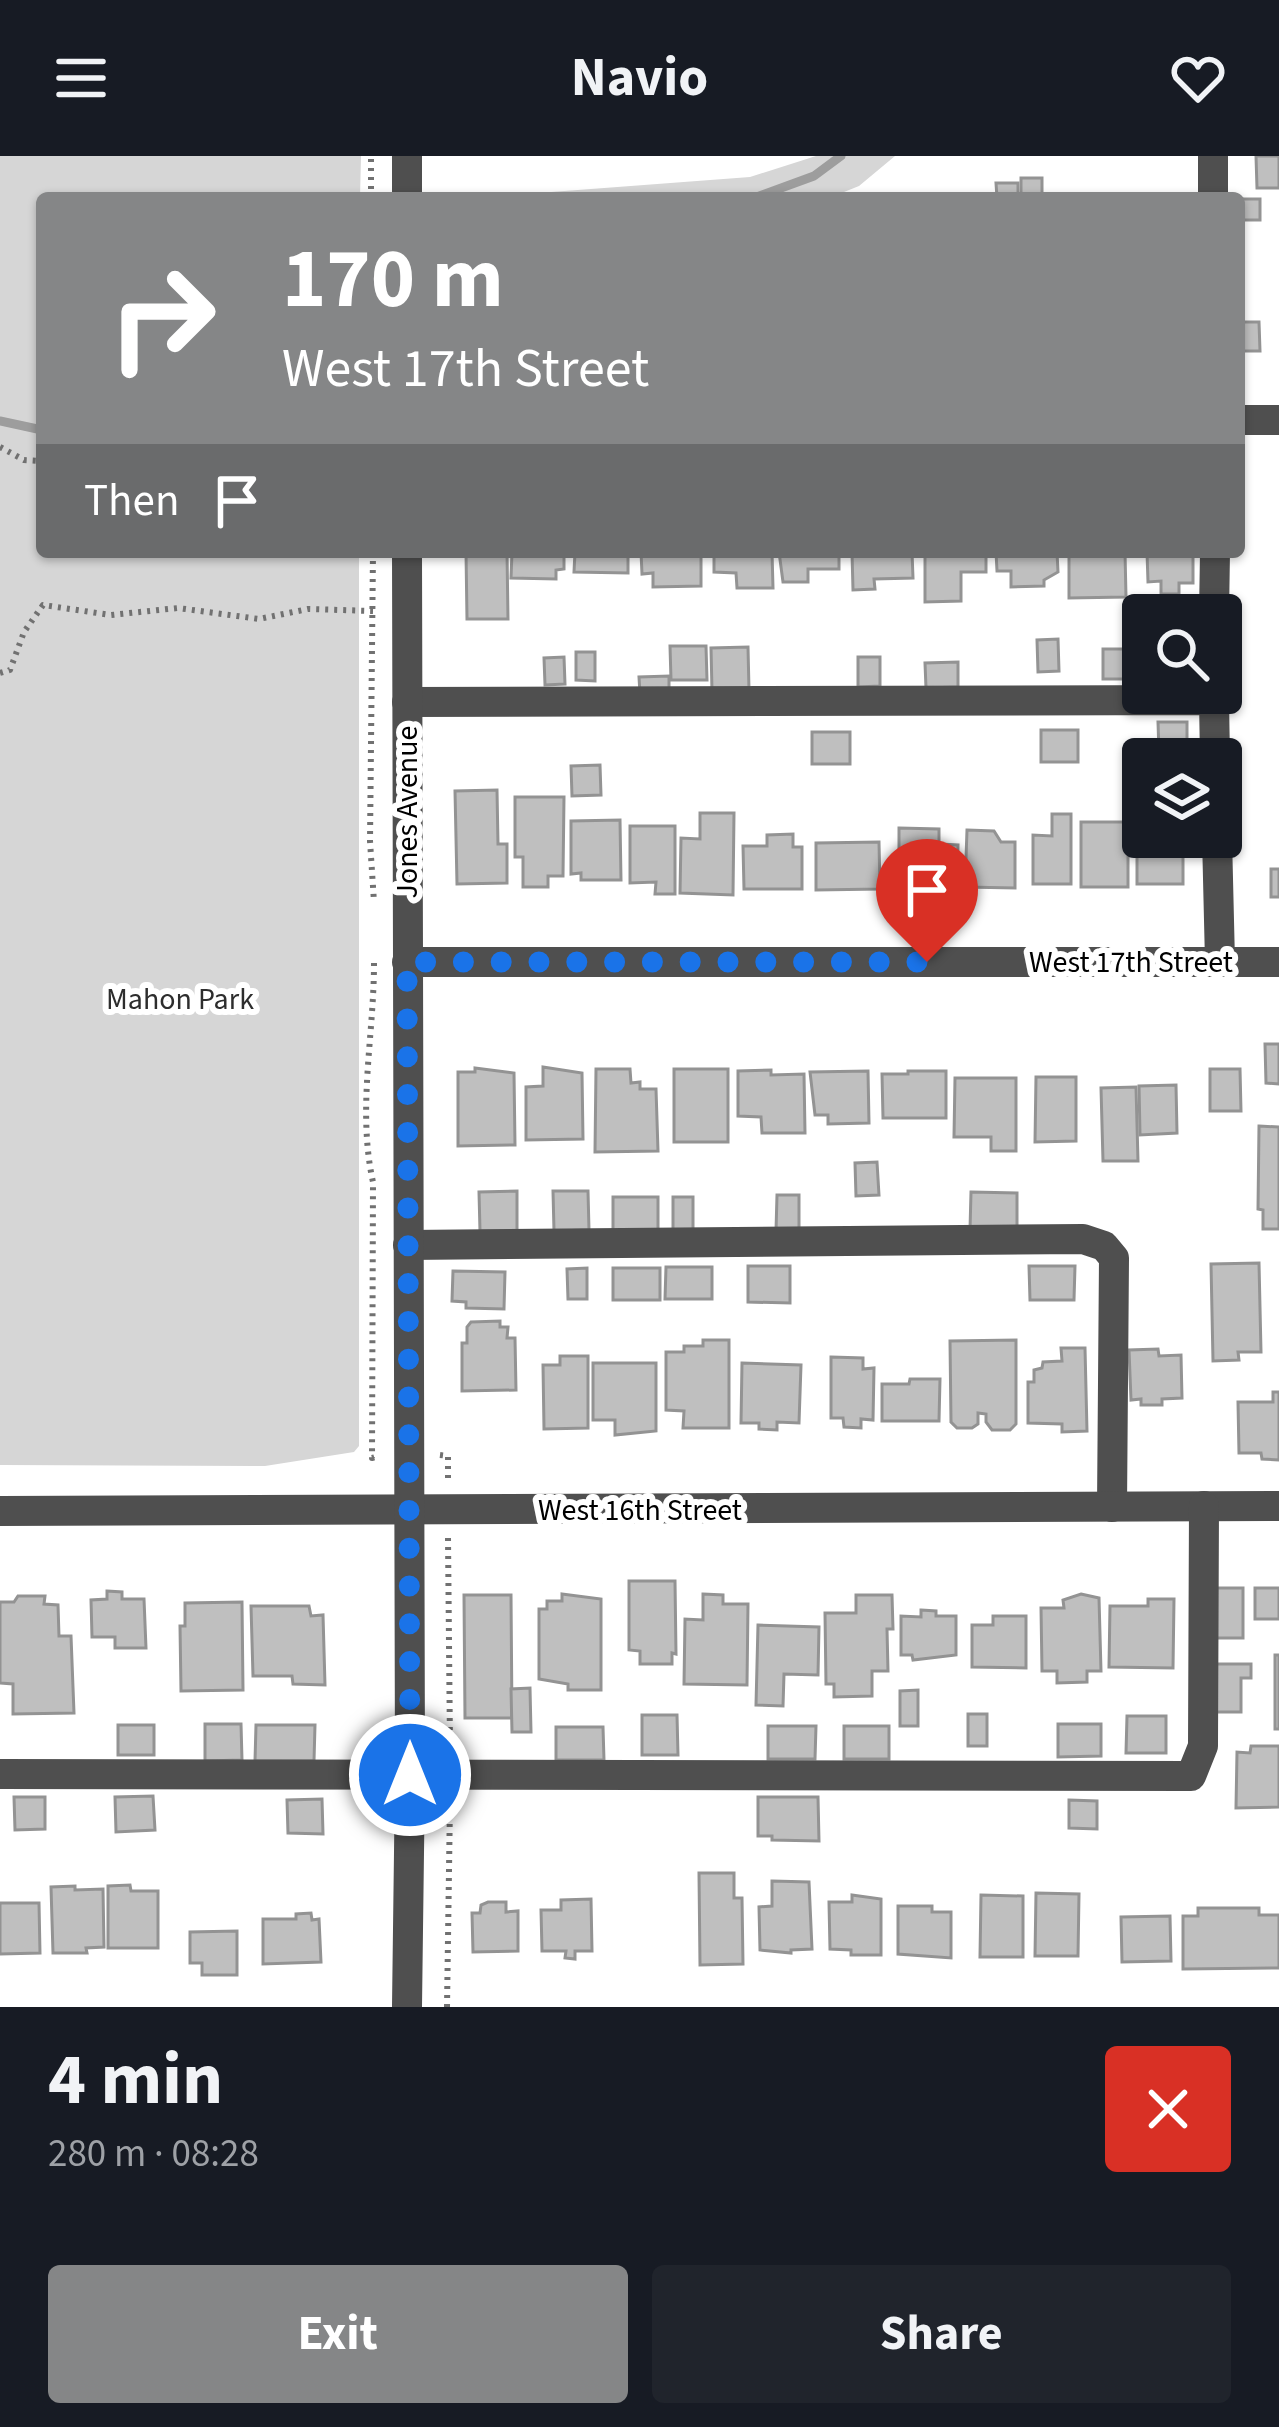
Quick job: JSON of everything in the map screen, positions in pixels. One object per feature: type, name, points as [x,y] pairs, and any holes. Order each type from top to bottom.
[{"type":"street","points":[[407,156],[407,192]]},
{"type":"street","points":[[1213,156],[1213,192]]},
{"type":"street","points":[[1245,420],[1279,420]]},
{"type":"street","name":"Jones Avenue","points":[[407,558],[407,2007]]},
{"type":"street","points":[[1214,594],[1215,558]]},
{"type":"street","points":[[407,702],[1122,698]]},
{"type":"street","points":[[1218,858],[1220,962]]},
{"type":"street","name":"West 17th Street","points":[[407,962],[1279,962]]},
{"type":"street","points":[[408,1244],[1083,1239],[1104,1246],[1114,1258],[1116,1299],[1112,1507]]},
{"type":"street","points":[[0,1774],[1191,1776],[1203,1746],[1204,1506]]},
{"type":"street","name":"West 16th Street","points":[[0,1511],[1279,1506]]},
{"type":"path","points":[[371,156],[371,192]]},
{"type":"path","points":[[0,447],[24,460],[36,461]]},
{"type":"path","points":[[373,558],[370,841],[375,907]]},
{"type":"path","points":[[0,673],[10,670],[24,632],[43,604],[111,615],[178,608],[259,619],[308,609],[407,610]]},
{"type":"path","points":[[374,950],[374,1026],[368,1060],[368,1155],[373,1182],[372,1457],[392,1454]]},
{"type":"path","points":[[448,1521],[450,1755]]},
{"type":"path","points":[[446,2007],[450,1788]]},
{"type":"green space","name":"Mahon Park","points":[[0,156],[361,156],[360,192],[36,192],[36,558],[359,558],[359,1446],[354,1452],[265,1466],[0,1465]]},
{"type":"green space","points":[[816,156],[895,156],[859,186],[844,192],[552,192],[750,177]]},
{"type":"building","points":[[1256,156],[1279,156],[1279,188],[1257,188]]},
{"type":"building","points":[[1021,178],[1042,178],[1042,192],[1021,192]]},
{"type":"building","points":[[996,183],[1018,183],[1018,192],[997,192]]},
{"type":"building","points":[[1245,199],[1260,199],[1260,220],[1245,220]]},
{"type":"building","points":[[1245,322],[1259,322],[1260,351],[1245,351]]},
{"type":"building","points":[[466,558],[507,558],[508,619],[467,619]]},
{"type":"building","points":[[512,558],[564,558],[564,569],[556,570],[556,579],[511,578]]},
{"type":"building","points":[[575,558],[628,558],[628,573],[574,572]]},
{"type":"building","points":[[641,558],[701,558],[701,586],[653,587],[653,573],[642,574]]},
{"type":"building","points":[[714,558],[772,558],[773,588],[737,588],[736,573],[714,572]]},
{"type":"building","points":[[780,558],[839,558],[839,569],[808,569],[808,582],[783,582]]},
{"type":"building","points":[[852,558],[912,558],[913,578],[874,579],[875,589],[853,590]]},
{"type":"building","points":[[925,558],[986,558],[986,572],[961,572],[961,601],[925,602]]},
{"type":"building","points":[[996,558],[1057,558],[1058,572],[1044,580],[1044,586],[1011,587],[1011,571],[997,571]]},
{"type":"building","points":[[1069,558],[1125,558],[1126,594],[1069,598]]},
{"type":"building","points":[[1147,558],[1193,558],[1193,583],[1179,583],[1179,594],[1161,594],[1161,581],[1148,582]]},
{"type":"building","points":[[1058,639],[1059,671],[1038,672],[1037,640]]},
{"type":"building","points":[[670,646],[706,646],[707,680],[671,680]]},
{"type":"building","points":[[748,647],[749,690],[712,691],[711,648]]},
{"type":"building","points":[[1103,649],[1122,649],[1122,679],[1103,679]]},
{"type":"building","points":[[576,652],[595,652],[595,681],[576,680]]},
{"type":"building","points":[[564,657],[565,684],[545,685],[544,658]]},
{"type":"building","points":[[858,657],[880,657],[880,686],[858,687]]},
{"type":"building","points":[[958,662],[958,687],[926,688],[925,663]]},
{"type":"building","points":[[669,676],[669,693],[640,694],[639,677]]},
{"type":"building","points":[[1158,722],[1187,722],[1187,738],[1159,738]]},
{"type":"building","points":[[1041,730],[1078,730],[1078,762],[1041,762]]},
{"type":"building","points":[[812,732],[850,732],[850,764],[812,764]]},
{"type":"building","points":[[600,765],[601,795],[572,796],[571,766]]},
{"type":"building","points":[[497,790],[498,844],[507,844],[507,883],[457,884],[455,791]]},
{"type":"building","points":[[515,797],[564,797],[563,876],[548,876],[548,887],[523,887],[523,857],[515,857]]},
{"type":"building","points":[[700,813],[734,813],[733,895],[680,893],[681,838],[700,839]]},
{"type":"building","points":[[1052,814],[1071,814],[1071,884],[1033,884],[1033,835],[1052,836]]},
{"type":"building","points":[[620,820],[621,880],[581,880],[581,873],[571,874],[571,821]]},
{"type":"building","points":[[1081,822],[1122,822],[1128,887],[1081,887]]},
{"type":"building","points":[[630,826],[675,826],[675,894],[655,894],[656,882],[630,883]]},
{"type":"building","points":[[899,828],[939,829],[939,844],[958,845],[957,887],[899,887]]},
{"type":"building","points":[[967,830],[994,831],[1001,842],[1015,842],[1015,888],[965,887]]},
{"type":"building","points":[[793,834],[793,847],[802,847],[802,889],[744,889],[743,846],[767,846],[767,835]]},
{"type":"building","points":[[879,842],[880,889],[816,890],[816,843]]},
{"type":"building","points":[[1137,858],[1183,858],[1183,884],[1137,884]]},
{"type":"building","points":[[1271,869],[1279,869],[1279,897],[1271,897]]},
{"type":"building","points":[[1265,1044],[1279,1044],[1279,1084],[1266,1083]]},
{"type":"building","points":[[543,1067],[582,1073],[583,1139],[526,1140],[526,1087],[543,1086]]},
{"type":"building","points":[[475,1068],[514,1073],[515,1145],[458,1146],[458,1072],[475,1072]]},
{"type":"building","points":[[596,1069],[630,1069],[631,1083],[640,1082],[640,1089],[656,1089],[658,1151],[595,1152]]},
{"type":"building","points":[[674,1069],[728,1069],[728,1142],[674,1142]]},
{"type":"building","points":[[1210,1069],[1240,1069],[1241,1111],[1210,1111]]},
{"type":"building","points":[[771,1070],[771,1075],[804,1074],[805,1133],[762,1133],[761,1117],[738,1116],[738,1071]]},
{"type":"building","points":[[868,1071],[869,1123],[828,1124],[828,1115],[815,1115],[810,1072]]},
{"type":"building","points":[[946,1071],[946,1118],[883,1118],[882,1074]]},
{"type":"building","points":[[1036,1077],[1076,1077],[1076,1141],[1035,1142]]},
{"type":"building","points":[[955,1078],[1016,1078],[1016,1151],[991,1151],[991,1137],[954,1137]]},
{"type":"building","points":[[1176,1085],[1177,1133],[1140,1135],[1139,1086]]},
{"type":"building","points":[[1136,1087],[1138,1161],[1103,1161],[1101,1088]]},
{"type":"building","points":[[1259,1126],[1279,1127],[1279,1229],[1263,1229],[1263,1210],[1258,1209]]},
{"type":"building","points":[[877,1162],[879,1195],[856,1196],[855,1163]]},
{"type":"building","points":[[517,1191],[517,1231],[480,1231],[479,1192]]},
{"type":"building","points":[[553,1191],[588,1191],[589,1230],[554,1231]]},
{"type":"building","points":[[971,1192],[1017,1193],[1017,1231],[970,1230]]},
{"type":"building","points":[[777,1195],[799,1195],[799,1231],[776,1231]]},
{"type":"building","points":[[613,1197],[658,1197],[658,1230],[613,1231]]},
{"type":"building","points":[[673,1197],[693,1197],[693,1236],[673,1236]]},
{"type":"building","points":[[1259,1263],[1261,1352],[1238,1352],[1239,1360],[1213,1361],[1211,1264]]},
{"type":"building","points":[[748,1266],[790,1266],[790,1303],[748,1302]]},
{"type":"building","points":[[1029,1266],[1075,1266],[1074,1300],[1030,1300]]},
{"type":"building","points":[[666,1267],[712,1267],[712,1299],[665,1299]]},
{"type":"building","points":[[587,1268],[587,1299],[568,1299],[567,1269]]},
{"type":"building","points":[[613,1268],[660,1268],[660,1300],[613,1300]]},
{"type":"building","points":[[453,1271],[505,1272],[504,1309],[466,1308],[466,1302],[452,1301]]},
{"type":"building","points":[[500,1321],[500,1327],[508,1327],[507,1338],[515,1338],[516,1390],[462,1391],[462,1343],[467,1343],[467,1327],[471,1322]]},
{"type":"building","points":[[703,1340],[729,1340],[729,1428],[683,1428],[684,1411],[666,1410],[666,1352],[703,1346]]},
{"type":"building","points":[[1016,1340],[1016,1424],[1010,1430],[992,1430],[986,1414],[978,1413],[978,1424],[957,1428],[951,1422],[950,1341]]},
{"type":"building","points":[[1061,1348],[1085,1348],[1087,1431],[1062,1432],[1062,1424],[1028,1423],[1028,1382],[1034,1382],[1034,1370],[1042,1368],[1043,1362],[1062,1361]]},
{"type":"building","points":[[1158,1349],[1159,1356],[1181,1355],[1182,1398],[1141,1405],[1141,1399],[1131,1400],[1129,1350]]},
{"type":"building","points":[[560,1356],[588,1356],[588,1428],[544,1429],[543,1365],[560,1365]]},
{"type":"building","points":[[831,1357],[863,1358],[863,1369],[874,1368],[873,1420],[861,1419],[861,1428],[844,1427],[843,1418],[831,1418]]},
{"type":"building","points":[[593,1363],[656,1363],[656,1431],[615,1435],[615,1420],[593,1420]]},
{"type":"building","points":[[742,1363],[801,1365],[799,1423],[777,1422],[777,1430],[741,1423]]},
{"type":"building","points":[[910,1379],[940,1379],[939,1421],[882,1421],[882,1384],[909,1384]]},
{"type":"building","points":[[1273,1392],[1279,1392],[1279,1460],[1262,1459],[1261,1453],[1239,1453],[1238,1402],[1273,1402]]},
{"type":"building","points":[[629,1581],[675,1581],[676,1654],[672,1653],[672,1664],[640,1664],[640,1651],[629,1650]]},
{"type":"building","points":[[1208,1588],[1243,1588],[1243,1638],[1208,1638]]},
{"type":"building","points":[[1255,1588],[1279,1588],[1279,1619],[1255,1619]]},
{"type":"building","points":[[107,1591],[122,1592],[122,1599],[144,1599],[146,1648],[115,1648],[115,1637],[92,1637],[91,1600],[107,1599]]},
{"type":"building","points":[[562,1594],[601,1599],[601,1690],[568,1690],[568,1684],[539,1679],[539,1609],[547,1609],[547,1601],[562,1601]]},
{"type":"building","points":[[703,1594],[723,1595],[723,1604],[748,1604],[747,1685],[684,1684],[685,1619],[703,1620]]},
{"type":"building","points":[[1081,1594],[1099,1598],[1101,1671],[1087,1671],[1087,1682],[1057,1683],[1057,1671],[1042,1671],[1041,1608],[1064,1608],[1063,1600]]},
{"type":"building","points":[[464,1595],[511,1595],[512,1718],[465,1718]]},
{"type":"building","points":[[856,1595],[892,1595],[888,1671],[872,1671],[872,1696],[834,1697],[834,1684],[826,1684],[825,1613],[856,1613]]},
{"type":"building","points":[[18,1596],[45,1596],[44,1604],[58,1605],[59,1636],[71,1636],[74,1713],[13,1714],[13,1684],[0,1683],[0,1602],[14,1602]]},
{"type":"building","points":[[1148,1599],[1174,1599],[1173,1668],[1109,1667],[1110,1606],[1148,1606]]},
{"type":"building","points":[[242,1602],[243,1690],[181,1691],[180,1626],[185,1626],[185,1603]]},
{"type":"building","points":[[251,1606],[309,1606],[311,1616],[323,1615],[325,1685],[293,1684],[292,1676],[253,1676]]},
{"type":"building","points":[[921,1610],[956,1616],[956,1655],[913,1660],[912,1655],[901,1655],[901,1616],[921,1617]]},
{"type":"building","points":[[993,1616],[1026,1616],[1026,1668],[972,1667],[972,1625],[993,1625]]},
{"type":"building","points":[[758,1625],[819,1627],[818,1675],[784,1674],[783,1706],[756,1705]]},
{"type":"building","points":[[1275,1655],[1279,1655],[1279,1729],[1275,1729]]},
{"type":"building","points":[[1208,1664],[1251,1664],[1251,1678],[1241,1678],[1241,1712],[1208,1712]]},
{"type":"building","points":[[530,1688],[531,1732],[512,1732],[511,1689]]},
{"type":"building","points":[[918,1690],[918,1726],[900,1726],[900,1691]]},
{"type":"building","points":[[968,1714],[987,1714],[987,1746],[968,1746]]},
{"type":"building","points":[[642,1715],[677,1715],[678,1755],[642,1755]]},
{"type":"building","points":[[1127,1716],[1166,1716],[1166,1753],[1126,1753]]},
{"type":"building","points":[[205,1724],[241,1724],[242,1760],[205,1761]]},
{"type":"building","points":[[1058,1724],[1101,1724],[1101,1756],[1058,1757]]},
{"type":"building","points":[[118,1725],[154,1725],[154,1755],[118,1755]]},
{"type":"building","points":[[256,1725],[315,1725],[314,1761],[255,1761]]},
{"type":"building","points":[[768,1726],[816,1726],[815,1759],[768,1759]]},
{"type":"building","points":[[844,1726],[889,1726],[889,1759],[844,1759]]},
{"type":"building","points":[[556,1727],[603,1727],[604,1760],[556,1760]]},
{"type":"building","points":[[1251,1746],[1279,1746],[1279,1807],[1236,1808],[1237,1752],[1250,1753]]},
{"type":"building","points":[[153,1796],[155,1830],[116,1832],[115,1797]]},
{"type":"building","points":[[14,1797],[45,1797],[45,1829],[15,1830]]},
{"type":"building","points":[[758,1797],[818,1797],[819,1841],[758,1836]]},
{"type":"building","points":[[322,1799],[323,1834],[288,1833],[287,1800]]},
{"type":"building","points":[[1069,1800],[1097,1801],[1097,1829],[1069,1828]]},
{"type":"building","points":[[699,1873],[734,1873],[734,1898],[742,1898],[743,1964],[700,1965]]},
{"type":"building","points":[[772,1881],[809,1882],[812,1949],[760,1950],[759,1907],[772,1906]]},
{"type":"building","points":[[130,1885],[131,1891],[158,1891],[158,1948],[108,1948],[108,1886]]},
{"type":"building","points":[[75,1886],[75,1890],[103,1889],[104,1947],[86,1948],[87,1953],[53,1953],[51,1887]]},
{"type":"building","points":[[1036,1893],[1079,1894],[1078,1956],[1035,1956]]},
{"type":"building","points":[[852,1895],[881,1899],[881,1955],[830,1949],[829,1902],[852,1902]]},
{"type":"building","points":[[981,1895],[1023,1896],[1023,1957],[980,1957]]},
{"type":"building","points":[[591,1899],[592,1951],[575,1951],[575,1959],[565,1958],[566,1951],[542,1951],[541,1910],[561,1910],[561,1900]]},
{"type":"building","points":[[506,1902],[506,1912],[518,1911],[518,1951],[473,1952],[472,1913],[480,1913],[481,1905]]},
{"type":"building","points":[[0,1903],[39,1903],[40,1953],[0,1954]]},
{"type":"building","points":[[898,1906],[932,1906],[932,1912],[951,1912],[951,1958],[898,1954]]},
{"type":"building","points":[[1198,1908],[1259,1908],[1259,1915],[1279,1915],[1279,1968],[1183,1969],[1183,1916],[1198,1916]]},
{"type":"building","points":[[311,1913],[312,1920],[319,1919],[321,1962],[263,1964],[263,1919],[296,1919],[296,1914]]},
{"type":"building","points":[[1170,1916],[1171,1961],[1122,1962],[1121,1917]]},
{"type":"building","points":[[237,1931],[237,1975],[202,1975],[202,1963],[190,1963],[190,1932]]},
{"type":"waterway","points":[[770,192],[814,176],[841,156]]},
{"type":"waterway","points":[[0,421],[36,429]]},
{"type":"route","points":[[410,1775],[407,962],[927,962]]}]
